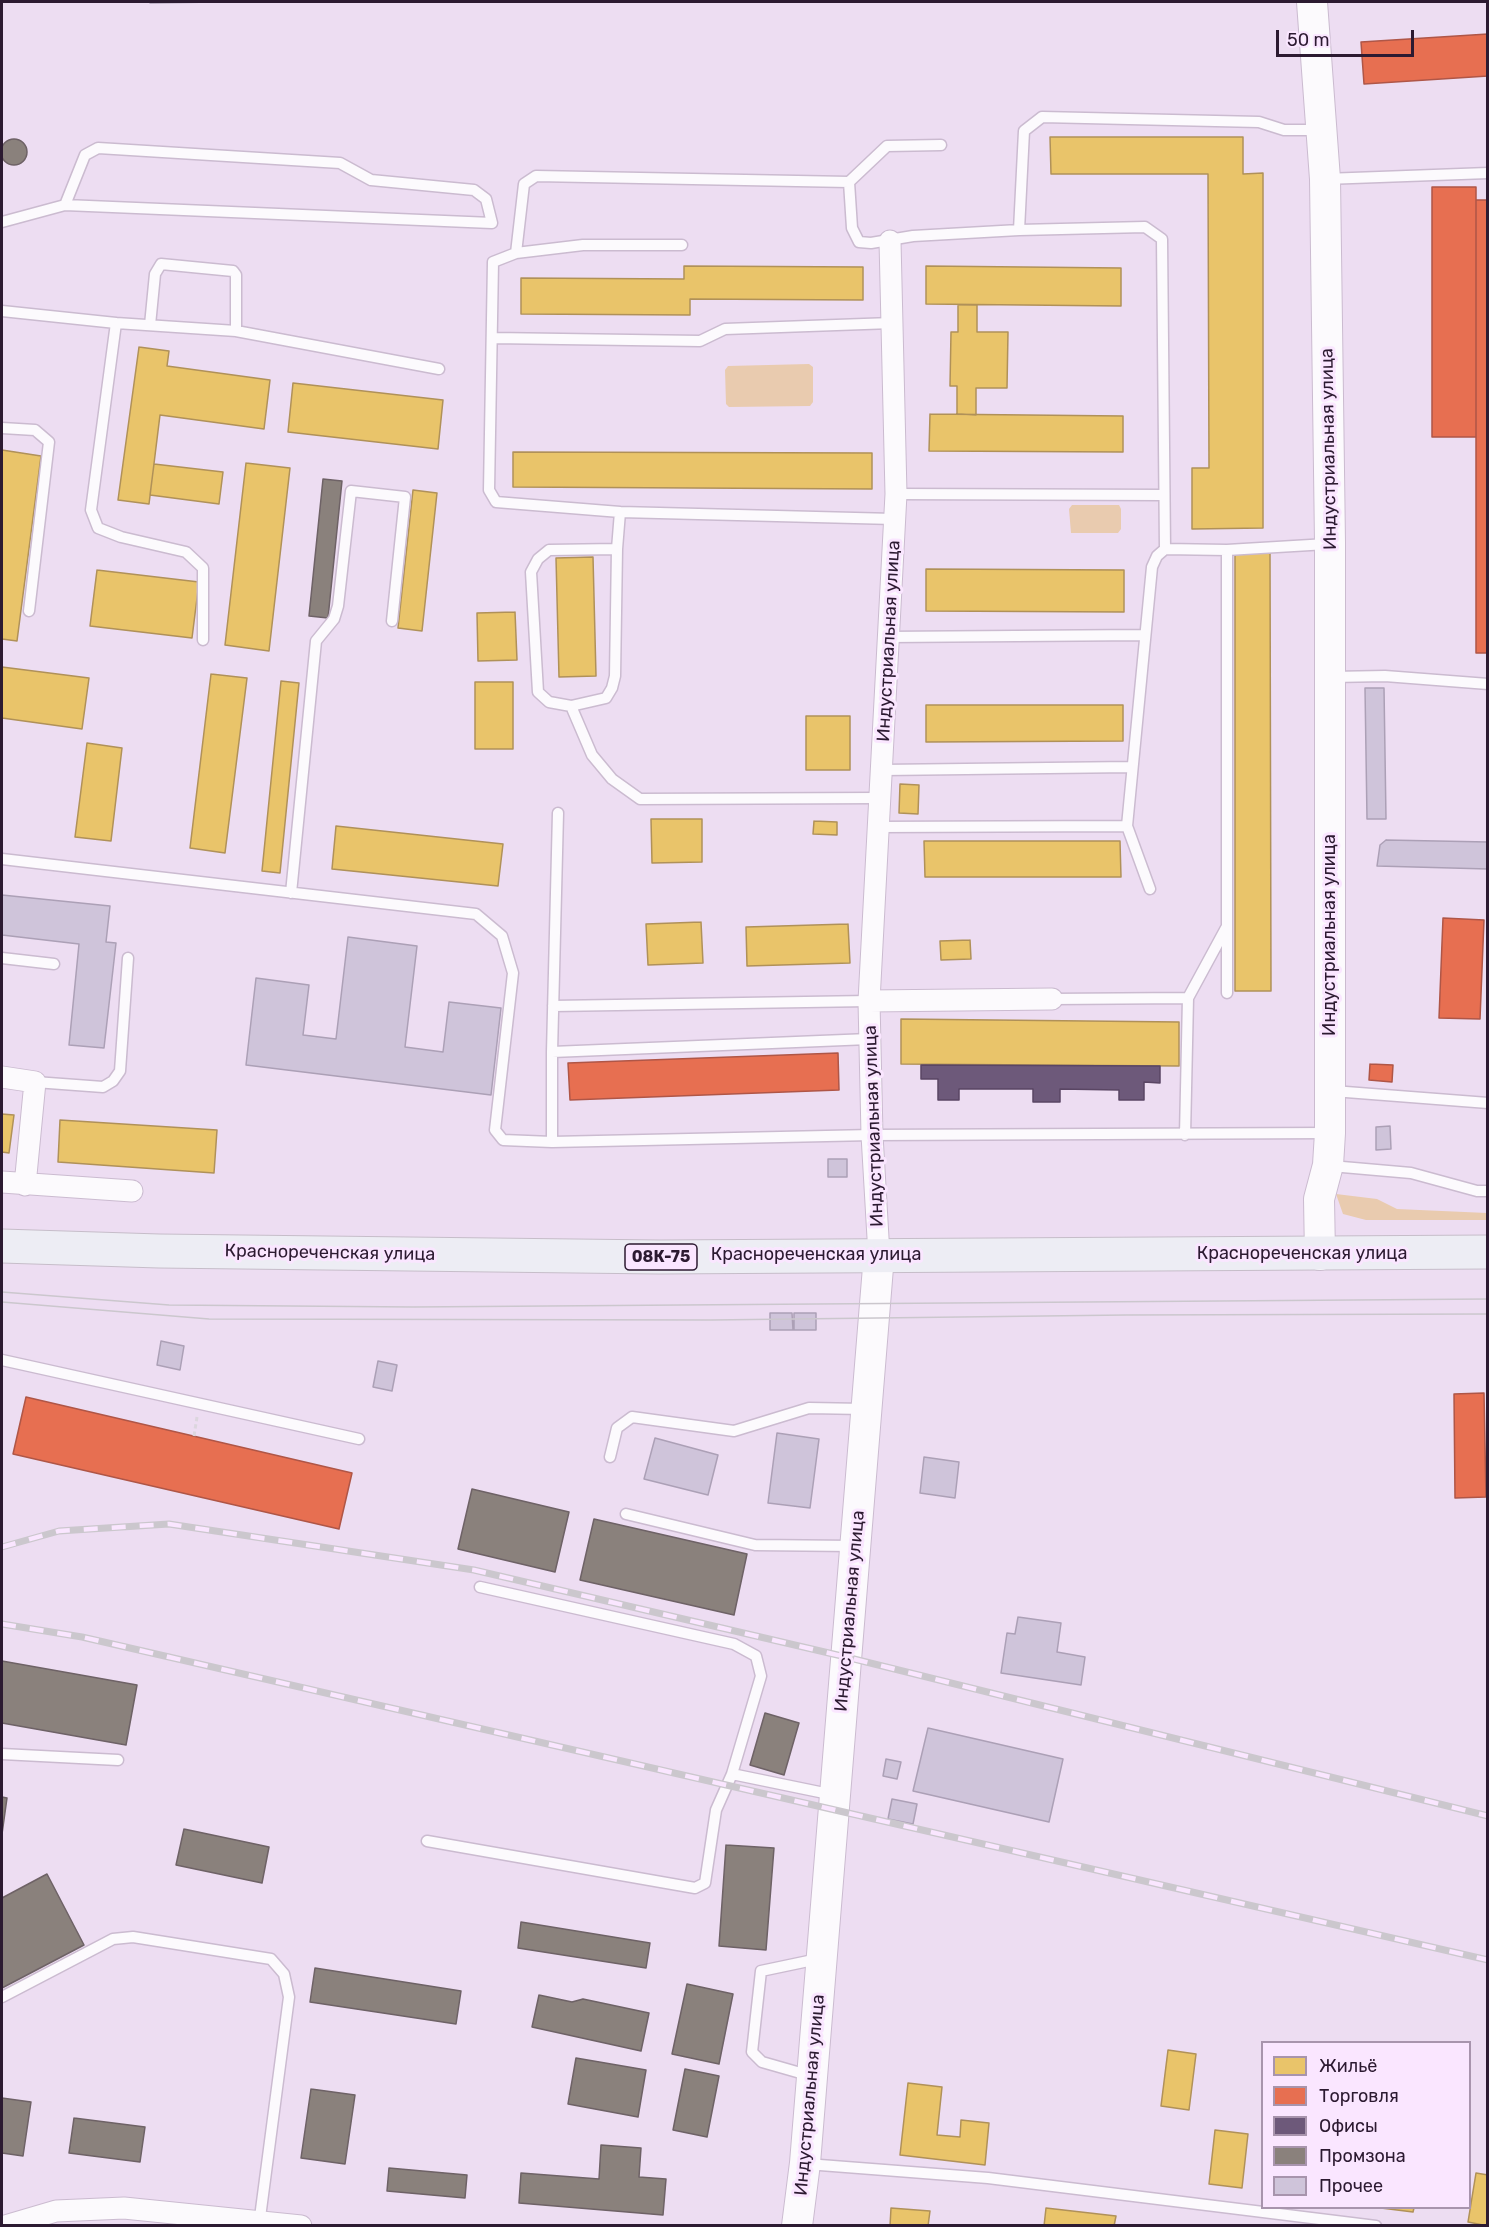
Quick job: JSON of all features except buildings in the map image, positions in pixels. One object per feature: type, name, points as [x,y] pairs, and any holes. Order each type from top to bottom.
[{"type":"main road","name":"Индустриальная улица","points":[[1312,2],[1325,179],[1330,543],[1330,1133],[1328,1165],[1319,1199],[1320,1255]]},
{"type":"main road","name":"Краснореченская улица","points":[[2,1246],[434,1255],[1320,1255],[1488,1252]]},
{"type":"main road","name":"Индустриальная улица","points":[[797,2226],[805,2163],[879,1255]]},
{"type":"street","name":"Индустриальная улица","points":[[879,1255],[872,1135],[869,1001],[896,494],[890,241]]},
{"type":"street","points":[[869,1001],[1052,999]]},
{"type":"street","points":[[2,1077],[35,1082],[25,1185]]},
{"type":"street","points":[[2,1182],[132,1191]]},
{"type":"street","points":[[4,2226],[56,2211],[124,2208],[301,2226]]},
{"type":"lane","points":[[1019,230],[1024,130],[1042,117],[1259,122],[1284,130],[1322,130]]},
{"type":"lane","points":[[516,253],[524,184],[536,176],[849,182],[887,146],[941,145]]},
{"type":"lane","points":[[2,222],[64,205],[492,223],[486,199],[474,190],[371,180],[340,162],[98,148],[86,155],[64,205]]},
{"type":"lane","points":[[1325,179],[1488,173]]},
{"type":"lane","points":[[849,182],[852,228],[859,242],[890,241],[913,236],[1019,230],[1145,227],[1162,239],[1165,549]]},
{"type":"lane","points":[[682,245],[583,245],[516,253],[493,262],[489,490],[496,502],[620,512],[894,519]]},
{"type":"lane","points":[[150,326],[155,274],[161,264],[233,271],[236,280],[236,332]]},
{"type":"lane","points":[[2,311],[236,332],[439,369]]},
{"type":"lane","points":[[116,323],[91,510],[98,528],[120,537],[186,552],[202,568],[203,640]]},
{"type":"lane","points":[[493,338],[700,341],[725,329],[892,323]]},
{"type":"lane","points":[[2,428],[35,430],[49,442],[29,610]]},
{"type":"lane","points":[[291,893],[316,641],[334,619],[338,606],[351,491],[405,497],[392,621]]},
{"type":"lane","points":[[896,494],[1164,495]]},
{"type":"lane","points":[[617,549],[549,550],[538,559],[531,572],[538,692],[549,702],[570,706],[606,698],[612,688],[615,676],[617,549],[620,512]]},
{"type":"lane","points":[[1150,890],[1127,826],[1144,635],[1152,567],[1157,556],[1165,549],[1227,550],[1330,543]]},
{"type":"lane","points":[[1227,550],[1227,993]]},
{"type":"lane","points":[[888,637],[1144,635]]},
{"type":"lane","points":[[1330,677],[1385,676],[1488,684]]},
{"type":"lane","points":[[570,706],[592,755],[612,779],[640,799],[880,798]]},
{"type":"lane","points":[[883,770],[1131,767]]},
{"type":"lane","points":[[552,1142],[552,1006],[558,813]]},
{"type":"lane","points":[[878,827],[1127,826]]},
{"type":"lane","points":[[2,859],[476,914],[502,936],[513,973],[495,1130],[503,1140],[552,1142],[872,1135],[1330,1133]]},
{"type":"lane","points":[[1185,1135],[1188,998],[1227,925]]},
{"type":"lane","points":[[2,958],[54,964]]},
{"type":"lane","points":[[35,1082],[103,1087],[120,1071],[128,958]]},
{"type":"lane","points":[[1052,999],[1188,998]]},
{"type":"lane","points":[[552,1006],[869,1001]]},
{"type":"lane","points":[[552,1052],[869,1040]]},
{"type":"lane","points":[[1330,1091],[1488,1103]]},
{"type":"lane","points":[[1328,1165],[1411,1173],[1477,1191],[1488,1191]]},
{"type":"lane","points":[[2,1360],[359,1439]]},
{"type":"lane","points":[[610,1457],[617,1428],[632,1417],[734,1431],[809,1408],[867,1409]]},
{"type":"lane","points":[[626,1514],[755,1545],[855,1546]]},
{"type":"lane","points":[[427,1841],[694,1888],[705,1883],[716,1810],[732,1774],[750,1720],[760,1676],[756,1656],[734,1644],[480,1587]]},
{"type":"lane","points":[[2,1754],[118,1760]]},
{"type":"lane","points":[[732,1774],[834,1796]]},
{"type":"lane","points":[[2,1997],[113,1939],[133,1937],[271,1959],[284,1974],[288,1997],[259,2223]]},
{"type":"lane","points":[[812,2077],[762,2062],[752,2052],[760,1971],[821,1958]]},
{"type":"lane","points":[[805,2163],[988,2178],[1376,2226]]},
{"type":"path","points":[[194,1436],[200,1404]]},
{"type":"shaded area","points":[[809,364],[813,367],[813,402],[810,406],[729,407],[726,404],[725,370],[728,366]]},
{"type":"shaded area","points":[[1072,505],[1119,505],[1121,529],[1118,533],[1071,533],[1069,509]]},
{"type":"shaded area","points":[[1336,1194],[1377,1199],[1397,1209],[1487,1213],[1487,1220],[1366,1220],[1343,1214]]},
{"type":"tram line","points":[[2,1292],[169,1305],[413,1307],[1488,1299]]},
{"type":"tram line","points":[[2,1302],[209,1319],[711,1320],[1488,1314]]},
{"type":"railway","points":[[2,1547],[59,1531],[169,1524],[474,1570],[846,1657],[1488,1816]]},
{"type":"railway","points":[[2,1624],[82,1637],[1488,1960]]}]
